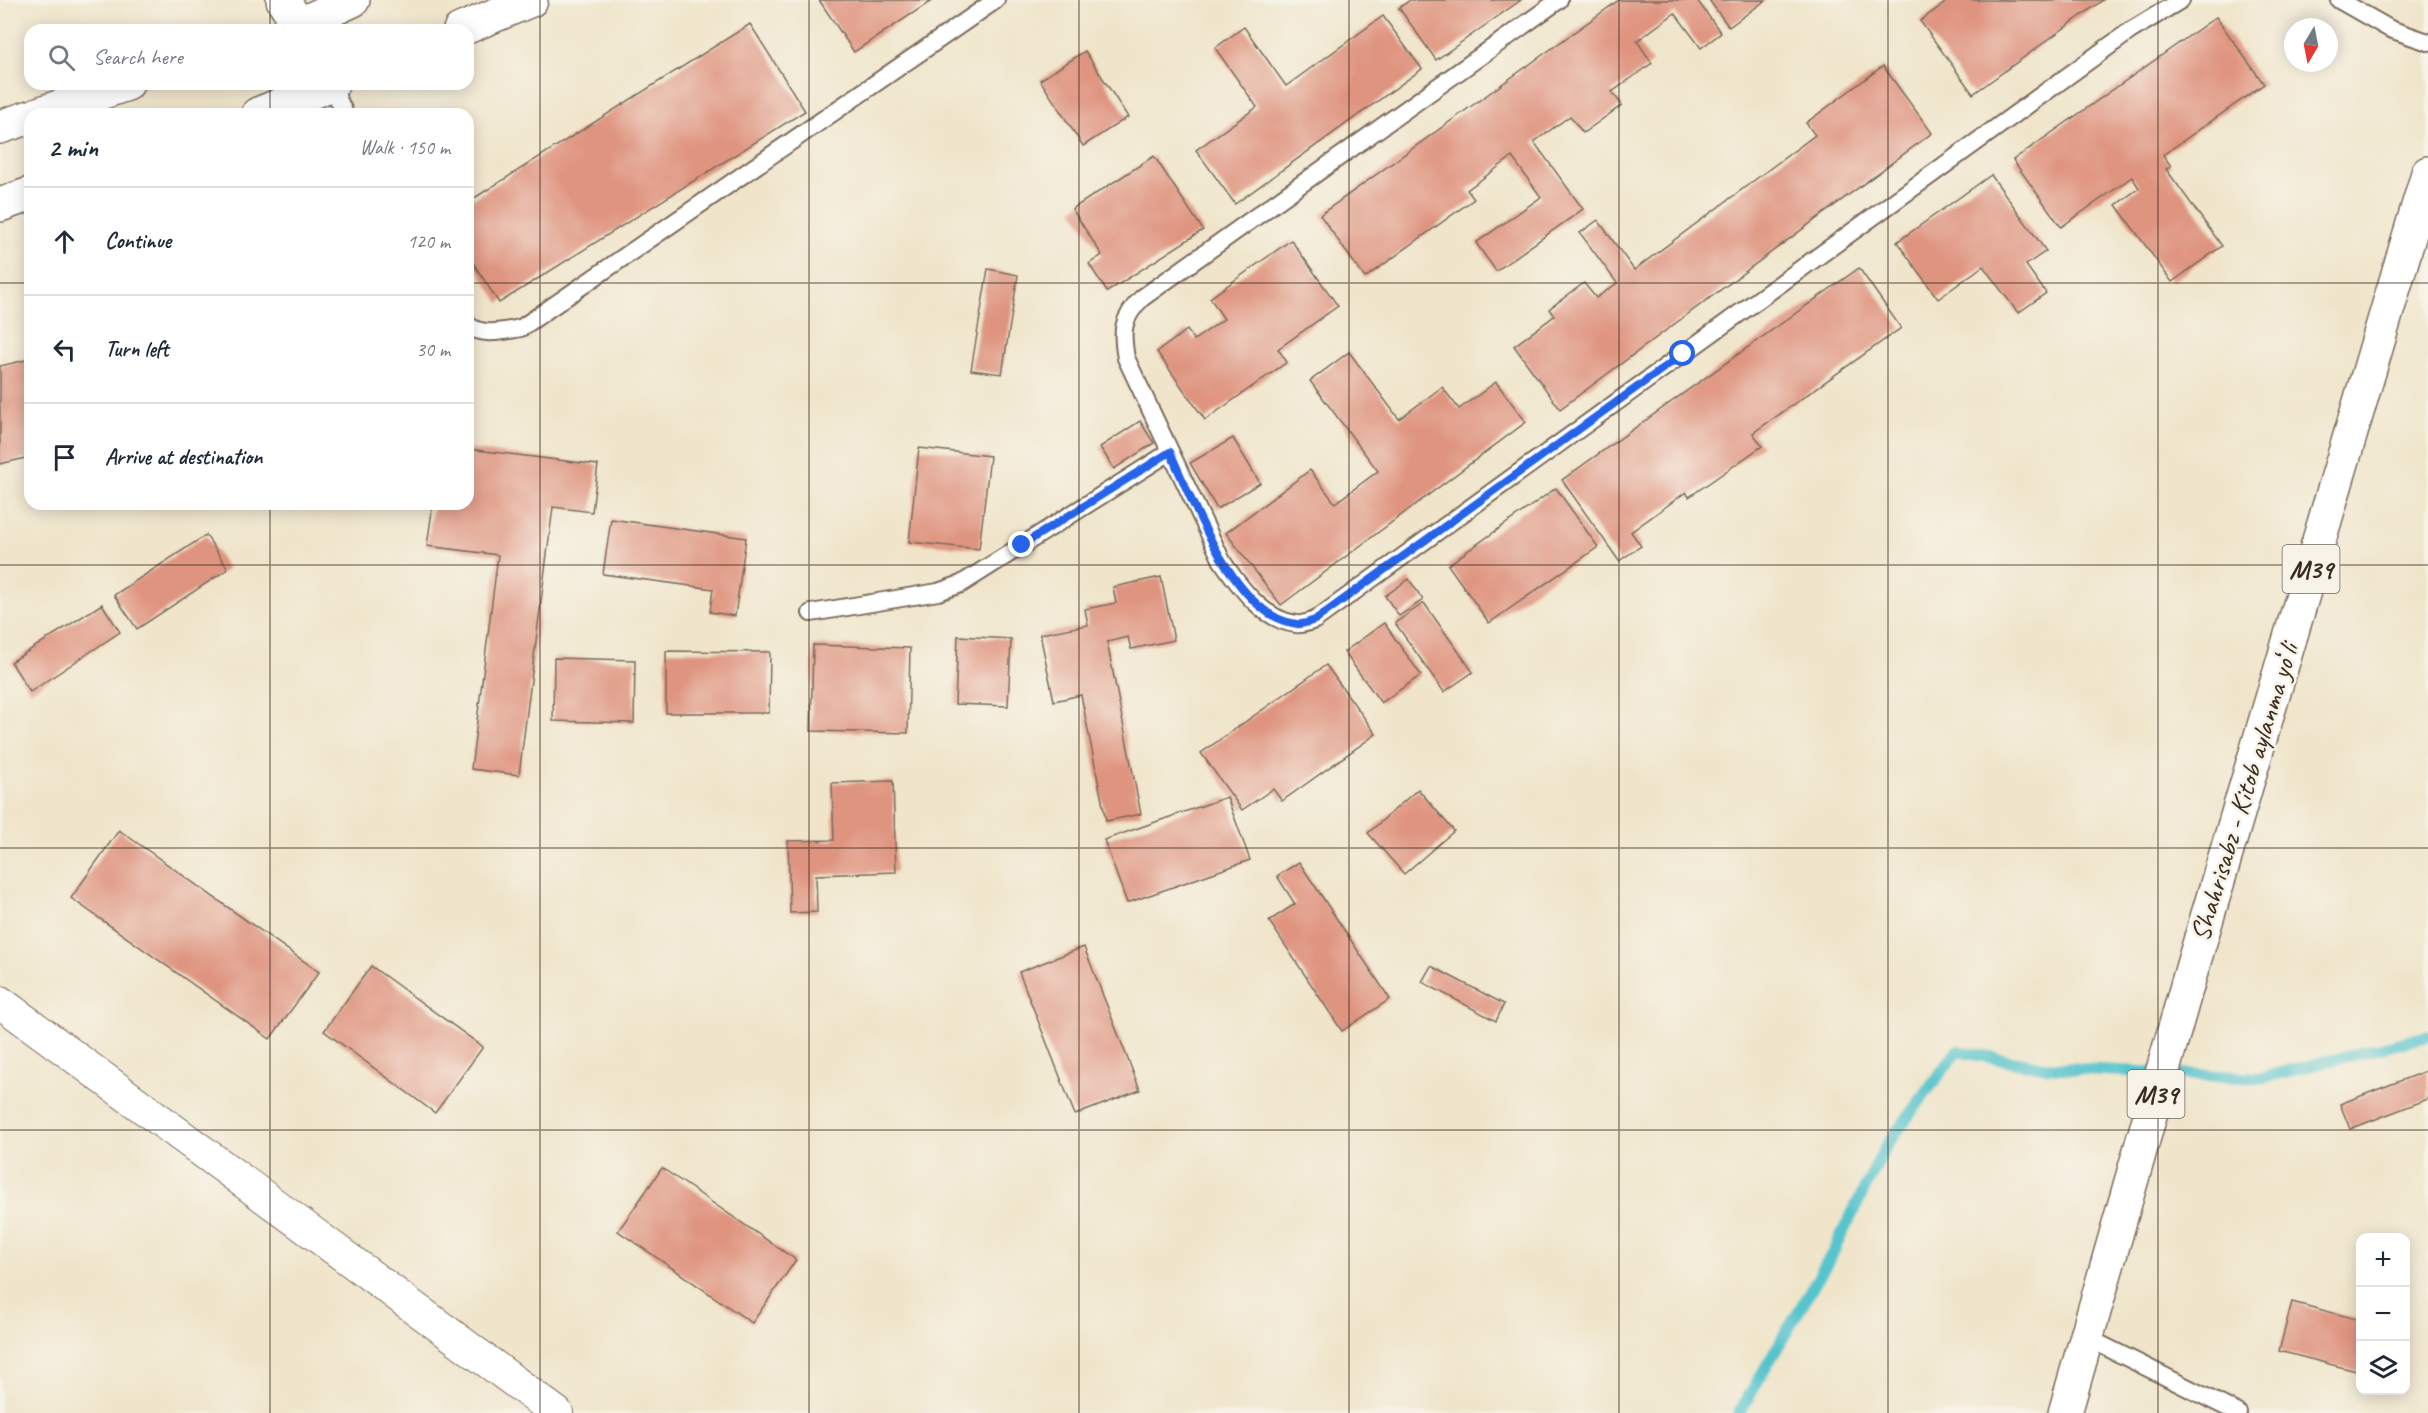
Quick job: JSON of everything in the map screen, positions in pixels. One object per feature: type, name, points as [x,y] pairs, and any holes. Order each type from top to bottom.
[{"type":"main road","points":[[293,21],[353,0]]},
{"type":"main road","points":[[474,24],[531,0]]},
{"type":"main road","points":[[56,108],[109,90]]},
{"type":"main road","points":[[273,108],[317,90]]},
{"type":"main road","points":[[0,127],[24,119]]},
{"type":"main road","name":"Shahrisabz - Kitob aylanma yoʻli","points":[[2065,1413],[2193,964],[2428,172]]},
{"type":"main road","points":[[0,205],[24,196]]},
{"type":"street","points":[[0,1002],[557,1413]]},
{"type":"lane","points":[[474,330],[495,332],[521,328],[996,0]]},
{"type":"lane","points":[[1559,0],[1152,291],[1131,309],[1124,325],[1122,338],[1126,358],[1222,561],[1241,589],[1262,608],[1283,620],[1298,624],[1315,620],[2111,45],[2181,0]]},
{"type":"lane","points":[[2340,0],[2390,28],[2428,42]]},
{"type":"lane","points":[[335,90],[342,108]]},
{"type":"lane","points":[[811,613],[938,592],[961,584],[1170,452]]},
{"type":"lane","points":[[2086,1337],[2238,1413]]},
{"type":"building","points":[[819,0],[933,0],[854,52]]},
{"type":"building","points":[[1410,0],[1521,0],[1436,60],[1399,8]]},
{"type":"building","points":[[1619,0],[1697,0],[1721,33],[1701,48],[1675,13],[1637,41],[1652,63],[1612,92],[1622,105],[1583,133],[1570,116],[1534,142],[1583,209],[1496,271],[1476,243],[1541,197],[1512,157],[1467,190],[1474,199],[1365,278],[1320,215]]},
{"type":"building","points":[[1709,0],[1766,0],[1729,27]]},
{"type":"building","points":[[1949,0],[2103,0],[1973,94],[1920,21]]},
{"type":"building","points":[[1383,16],[1422,69],[1235,204],[1196,150],[1257,107],[1215,48],[1244,27],[1286,86]]},
{"type":"building","points":[[2216,17],[2264,84],[2163,155],[2171,166],[2166,169],[2222,246],[2172,282],[2116,205],[2139,188],[2132,177],[2061,227],[2013,160]]},
{"type":"building","points":[[750,24],[805,111],[499,303],[474,264],[474,198]]},
{"type":"building","points":[[1085,51],[1128,117],[1083,146],[1040,80]]},
{"type":"building","points":[[1883,66],[1932,133],[1560,409],[1514,346],[1554,316],[1549,309],[1584,283],[1596,298],[1617,283],[1580,233],[1598,220],[1634,270],[1815,135],[1806,123]]},
{"type":"building","points":[[1154,156],[1203,230],[1107,292],[1089,264],[1102,255],[1072,209]]},
{"type":"building","points":[[1991,175],[2046,251],[2026,265],[2046,293],[2018,313],[1983,266],[1938,299],[1897,242]]},
{"type":"building","points":[[1291,240],[1338,306],[1278,349],[1287,362],[1205,420],[1157,352],[1187,330],[1194,340],[1224,319],[1210,298]]},
{"type":"building","points":[[1859,268],[1901,328],[1753,433],[1762,446],[1689,497],[1686,492],[1631,532],[1641,546],[1619,561],[1562,480]]},
{"type":"building","points":[[988,269],[1018,275],[1002,374],[971,370]]},
{"type":"building","points":[[1349,352],[1399,419],[1442,387],[1459,409],[1496,382],[1526,422],[1281,605],[1226,533],[1310,470],[1335,503],[1378,471],[1310,381]]},
{"type":"building","points":[[24,360],[24,458],[0,464],[0,366]]},
{"type":"building","points":[[1140,421],[1154,443],[1114,469],[1100,447]]},
{"type":"building","points":[[1233,438],[1260,483],[1217,509],[1190,463]]},
{"type":"building","points":[[919,448],[990,456],[979,549],[909,542]]},
{"type":"building","points":[[474,450],[598,465],[592,512],[553,507],[519,775],[471,769],[498,555],[427,546],[432,510],[474,510]]},
{"type":"building","points":[[1556,488],[1598,547],[1489,623],[1448,565]]},
{"type":"building","points":[[611,519],[746,538],[735,616],[710,612],[713,589],[603,574]]},
{"type":"building","points":[[206,535],[228,569],[137,629],[114,595]]},
{"type":"building","points":[[1161,577],[1174,640],[1131,649],[1128,637],[1107,642],[1141,814],[1106,821],[1081,695],[1054,701],[1040,634],[1088,625],[1085,609],[1116,603],[1113,587]]},
{"type":"building","points":[[1409,579],[1423,600],[1399,616],[1385,596]]},
{"type":"building","points":[[1424,603],[1473,672],[1444,692],[1395,623]]},
{"type":"building","points":[[102,604],[120,632],[30,692],[11,662]]},
{"type":"building","points":[[1384,623],[1421,675],[1381,703],[1344,652]]},
{"type":"building","points":[[958,636],[1011,639],[1008,706],[955,704]]},
{"type":"building","points":[[813,645],[910,648],[908,733],[811,731]]},
{"type":"building","points":[[666,651],[770,652],[769,713],[666,713]]},
{"type":"building","points":[[554,658],[635,660],[634,723],[553,721]]},
{"type":"building","points":[[1326,665],[1376,734],[1282,801],[1273,789],[1242,810],[1201,753]]},
{"type":"building","points":[[893,781],[896,872],[816,875],[817,912],[790,913],[788,841],[834,840],[832,783]]},
{"type":"building","points":[[1418,789],[1454,831],[1404,874],[1368,833]]},
{"type":"building","points":[[1227,797],[1250,860],[1127,903],[1104,840]]},
{"type":"building","points":[[119,830],[319,972],[270,1039],[71,898]]},
{"type":"building","points":[[1299,862],[1390,999],[1342,1031],[1269,921],[1295,904],[1277,876]]},
{"type":"building","points":[[1084,947],[1140,1090],[1075,1115],[1019,972]]},
{"type":"building","points":[[371,966],[483,1047],[435,1113],[324,1031]]},
{"type":"building","points":[[1431,966],[1504,1004],[1496,1021],[1422,982]]},
{"type":"building","points":[[2428,1070],[2428,1099],[2350,1129],[2340,1104]]},
{"type":"building","points":[[662,1168],[796,1260],[752,1323],[618,1231]]},
{"type":"building","points":[[2292,1302],[2356,1319],[2356,1371],[2279,1351]]},
{"type":"waterway","points":[[1739,1413],[1832,1254],[1886,1146],[1957,1051],[2043,1067],[2261,1078],[2428,1036]]},
{"type":"route","points":[[1022,545],[1170,452],[1222,561],[1241,589],[1262,608],[1283,620],[1298,624],[1315,620],[1683,354]]}]
